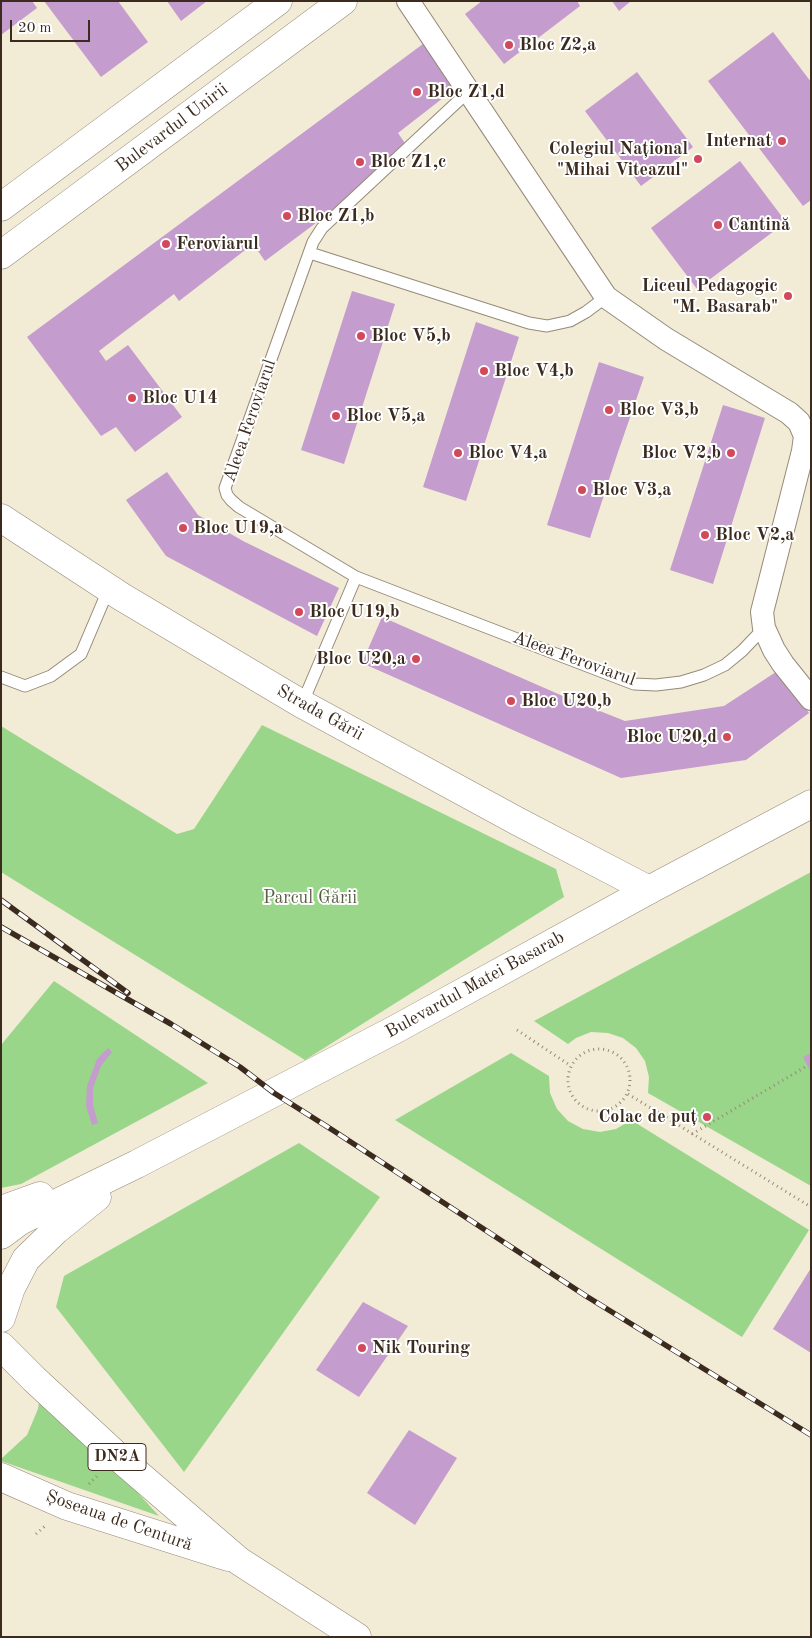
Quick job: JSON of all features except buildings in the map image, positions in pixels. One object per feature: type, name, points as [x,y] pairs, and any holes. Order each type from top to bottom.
[{"type":"main road","points":[[1,208],[278,1]]},
{"type":"main road","name":"Bulevardul Unirii","points":[[1,255],[343,1]]},
{"type":"main road","name":"Strada Gării","points":[[1,518],[109,588],[302,704],[517,821],[649,890]]},
{"type":"main road","name":"Bulevardul Matei Basarab","points":[[1,1235],[20,1222],[137,1164],[396,1029],[649,890],[811,804]]},
{"type":"main road","points":[[1,1210],[41,1195],[116,1159],[254,1103]]},
{"type":"main road","name":"Bulevardul Matei Basarab","points":[[1,1318],[11,1288],[26,1259],[56,1230],[137,1164]]},
{"type":"main road","name":"Șoseaua de Centură","points":[[1,1346],[117,1456],[239,1561],[357,1637]]},
{"type":"main road","points":[[1,1365],[1,1371]]},
{"type":"main road","name":"Șoseaua de Centură","points":[[1,1477],[66,1506],[239,1561]]},
{"type":"street","points":[[408,1],[606,297],[666,339],[789,412],[799,422],[805,436],[803,451],[762,612],[764,628],[774,650],[811,699]]},
{"type":"lane","name":"Aleea Feroviarul","points":[[468,91],[322,228],[313,242],[225,488],[231,500],[356,576],[634,684],[681,682],[704,675],[725,665],[742,651],[764,628]]},
{"type":"lane","points":[[310,254],[530,324],[547,326],[570,321],[606,297]]},
{"type":"lane","points":[[302,704],[356,576]]},
{"type":"lane","points":[[1,677],[25,686],[50,676],[81,654],[109,588]]},
{"type":"path","points":[[517,1030],[571,1066]]},
{"type":"path","points":[[606,1049],[616,1052],[624,1059],[629,1068],[631,1078],[628,1094],[618,1105],[609,1110],[599,1112],[588,1110],[579,1105],[572,1097],[568,1087],[568,1076],[571,1066],[577,1058],[586,1052],[606,1049]]},
{"type":"path","points":[[692,1134],[807,1066]]},
{"type":"path","points":[[628,1094],[811,1207]]},
{"type":"green space","name":"Parcul Gării","points":[[262,725],[556,869],[564,897],[305,1060],[1,872],[1,726],[177,834],[194,829]]},
{"type":"green space","points":[[811,872],[811,1186],[648,1093],[649,1077],[645,1061],[636,1048],[623,1038],[608,1033],[591,1032],[576,1038],[568,1044],[534,1021]]},
{"type":"green space","points":[[54,981],[208,1083],[21,1184],[1,1188],[1,1045]]},
{"type":"green space","points":[[511,1053],[549,1076],[550,1093],[557,1109],[568,1121],[583,1129],[600,1132],[616,1129],[631,1120],[809,1230],[742,1337],[395,1120]]},
{"type":"green space","points":[[299,1143],[380,1197],[184,1472],[56,1307],[64,1276]]},
{"type":"green space","points":[[41,1387],[159,1516],[1,1461],[27,1435],[38,1409]]},
{"type":"railway","points":[[1,900],[128,993]]},
{"type":"railway","points":[[1,927],[171,1024],[240,1067],[274,1093],[586,1296],[811,1435]]},
{"type":"place","name":"Bloc Z2,a","points":[[509,45]]},
{"type":"place","name":"Bloc Z1,d","points":[[417,92]]},
{"type":"place","name":"Internat","points":[[782,141]]},
{"type":"place","name":"Colegiul Național \"Mihai Viteazul\"","points":[[698,159]]},
{"type":"place","name":"Bloc Z1,c","points":[[360,162]]},
{"type":"place","name":"Bloc Z1,b","points":[[287,216]]},
{"type":"place","name":"Cantină","points":[[718,225]]},
{"type":"place","name":"Feroviarul","points":[[166,244]]},
{"type":"place","name":"Liceul Pedagogic \"M. Basarab\"","points":[[788,296]]},
{"type":"place","name":"Bloc V5,b","points":[[361,336]]},
{"type":"place","name":"Bloc V4,b","points":[[484,371]]},
{"type":"place","name":"Bloc U14","points":[[132,398]]},
{"type":"place","name":"Bloc V3,b","points":[[609,410]]},
{"type":"place","name":"Bloc V5,a","points":[[336,416]]},
{"type":"place","name":"Bloc V4,a","points":[[458,453]]},
{"type":"place","name":"Bloc V2,b","points":[[731,453]]},
{"type":"place","name":"Bloc V3,a","points":[[582,490]]},
{"type":"place","name":"Bloc U19,a","points":[[183,528]]},
{"type":"place","name":"Bloc V2,a","points":[[705,535]]},
{"type":"place","name":"Bloc U19,b","points":[[299,612]]},
{"type":"place","name":"Bloc U20,a","points":[[416,659]]},
{"type":"place","name":"Bloc U20,b","points":[[511,701]]},
{"type":"place","name":"Bloc U20,d","points":[[727,737]]},
{"type":"place","name":"Colac de puț","points":[[707,1117]]},
{"type":"place","name":"Nik Touring","points":[[362,1348]]}]
